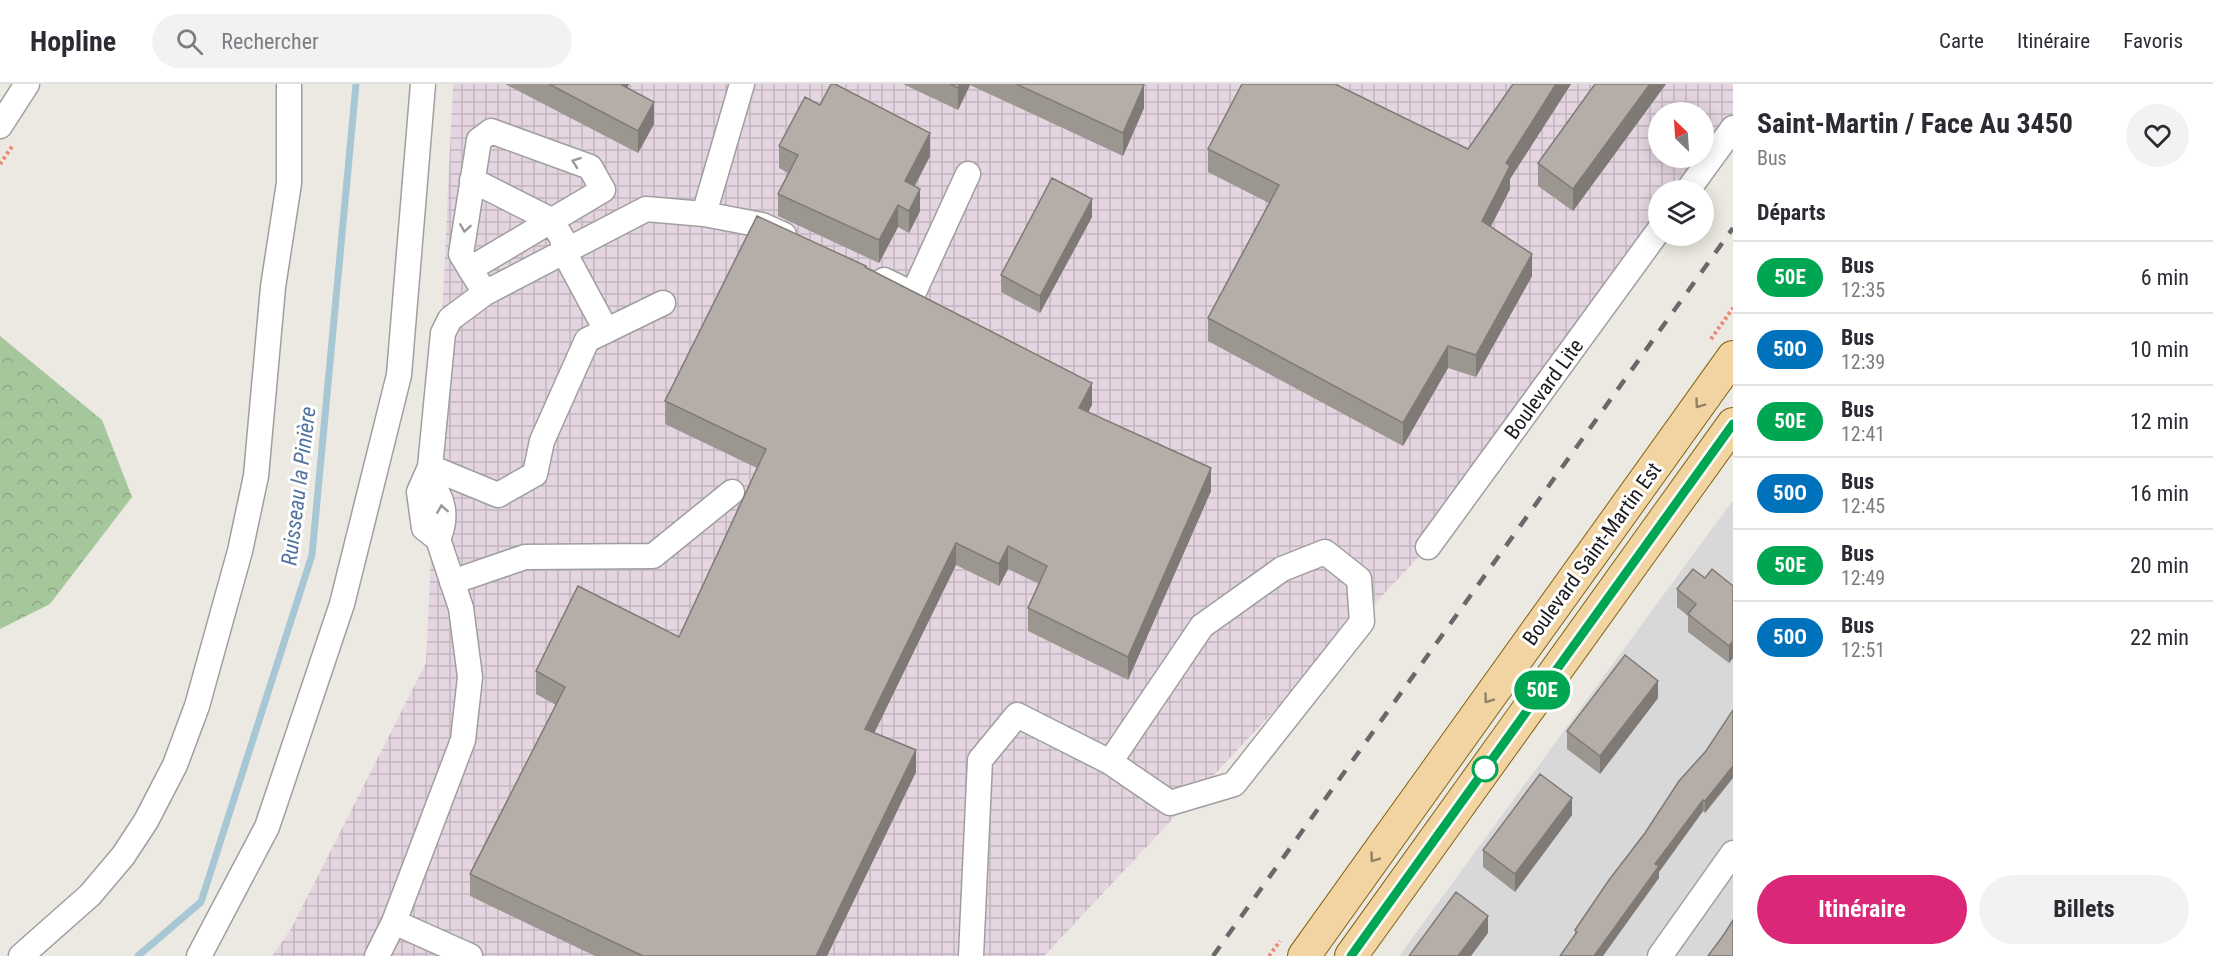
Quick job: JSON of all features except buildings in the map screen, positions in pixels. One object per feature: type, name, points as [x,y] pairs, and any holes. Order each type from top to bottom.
[{"type":"main road","name":"Boulevard Saint-Martin Est","points":[[1304,956],[1733,357]]},
{"type":"main road","name":"Boulevard Saint-Martin Est","points":[[1351,956],[1733,424]]},
{"type":"street","points":[[0,126],[27,84]]},
{"type":"street","points":[[21,956],[90,894],[123,856],[146,821],[175,765],[197,706],[240,551],[256,476],[273,287],[289,183],[289,84]]},
{"type":"street","points":[[199,956],[267,827],[342,604],[399,375],[423,84]]},
{"type":"street","points":[[704,214],[742,84]]},
{"type":"street","points":[[1695,180],[1733,128]]},
{"type":"street","points":[[470,269],[603,190],[590,167],[491,131],[479,140],[460,254],[485,293]]},
{"type":"street","points":[[859,269],[913,294],[968,174]]},
{"type":"street","points":[[472,180],[551,220],[562,238],[564,252],[606,330]]},
{"type":"street","points":[[377,956],[394,922],[463,740],[470,677],[461,608],[438,539],[424,528],[419,492],[428,473],[443,333],[450,319],[485,293],[646,209],[704,214],[762,225],[805,244]]},
{"type":"street","name":"Boulevard Lite","points":[[1428,547],[1648,245]]},
{"type":"street","points":[[428,473],[498,495],[535,474],[542,441],[587,340],[663,303]]},
{"type":"street","points":[[452,582],[525,557],[653,556],[732,492]]},
{"type":"street","points":[[971,956],[980,760],[1017,716],[1110,762],[1170,803],[1234,784],[1362,622],[1359,579],[1325,552],[1282,569],[1202,626],[1110,762]]},
{"type":"street","points":[[1660,956],[1733,853]]},
{"type":"street","points":[[394,922],[470,956]]},
{"type":"shaded area","points":[[453,84],[1733,84],[1733,128],[1714,154],[1714,102],[1648,102],[1648,168],[1704,168],[1695,180],[1648,180],[1648,245],[1428,547],[1044,956],[272,956],[291,929],[426,663]]},
{"type":"shaded area","points":[[1733,500],[1733,956],[1399,956],[1681,571]]},
{"type":"green space","points":[[0,336],[102,420],[132,497],[50,604],[0,629]]},
{"type":"waterway","name":"Ruisseau la Pinière","points":[[138,956],[201,902],[312,555],[356,84]]},
{"type":"railway","points":[[1213,956],[1733,228]]},
{"type":"bus line","name":"50E","points":[[1351,956],[1733,424]]}]
